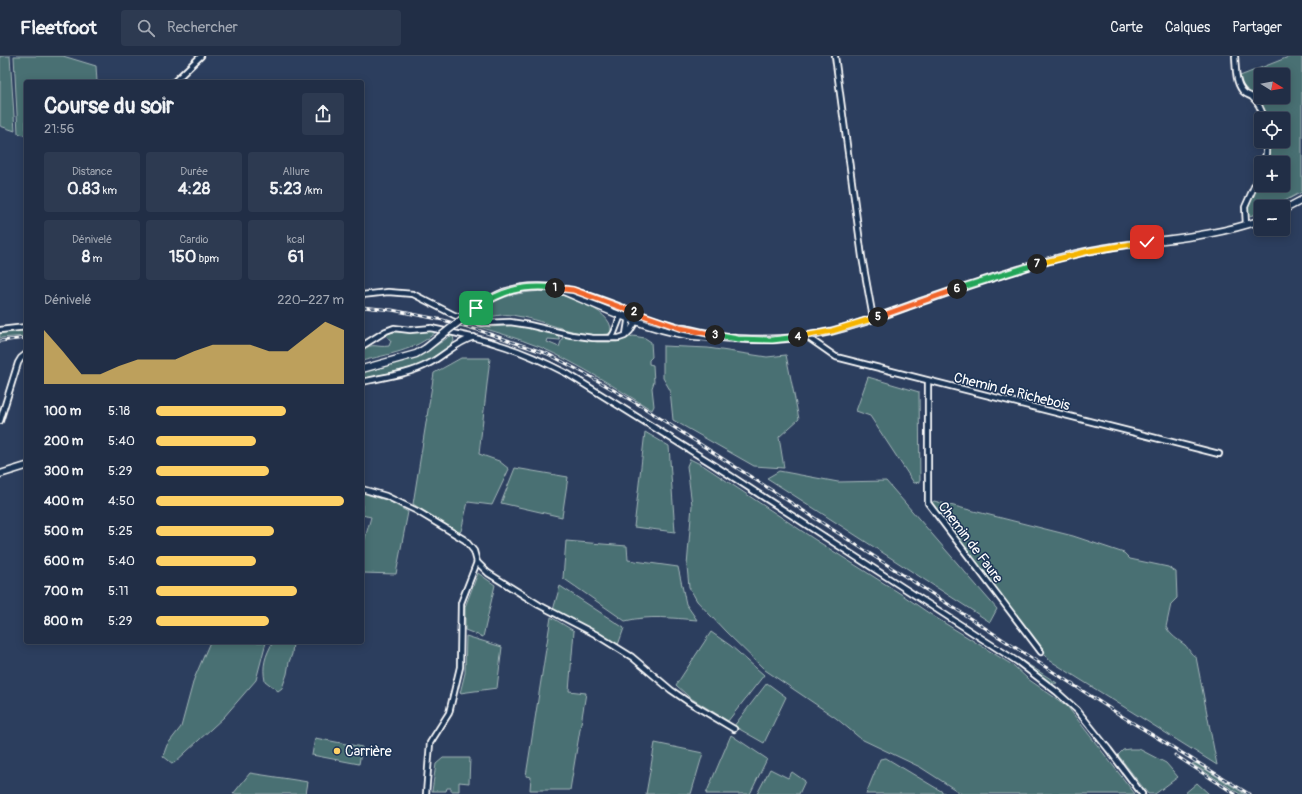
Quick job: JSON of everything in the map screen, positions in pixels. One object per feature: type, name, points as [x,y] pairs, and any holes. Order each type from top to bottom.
[{"type":"main road","points":[[1290,206],[1302,200]]},
{"type":"main road","points":[[556,288],[626,316],[636,322],[664,330],[689,335],[772,340],[832,331],[979,282],[1071,255],[1147,242],[1205,235],[1254,222]]},
{"type":"main road","points":[[364,367],[416,354],[494,296],[513,290],[540,286],[573,290],[651,319],[680,328],[738,339]]},
{"type":"main road","points":[[0,474],[24,467]]},
{"type":"street","points":[[176,80],[201,56]]},
{"type":"street","points":[[835,56],[862,257],[873,318]]},
{"type":"street","points":[[1235,56],[1236,74],[1242,91],[1259,104],[1263,112]]},
{"type":"street","points":[[1246,225],[1244,208],[1254,186]]},
{"type":"street","points":[[364,295],[393,292],[412,294],[454,315],[472,321],[483,323],[510,322],[570,335],[593,338],[619,338],[630,332],[636,322]]},
{"type":"street","points":[[623,308],[626,316],[626,334]]},
{"type":"street","points":[[626,316],[680,328]]},
{"type":"street","points":[[611,338],[626,316]]},
{"type":"street","points":[[0,330],[24,327]]},
{"type":"street","points":[[364,345],[394,328],[410,330],[447,328],[499,344],[545,362],[568,374],[714,465],[1008,655],[1057,692],[1077,710],[1142,794]]},
{"type":"street","name":"Chemin de Richebois","points":[[806,336],[836,358],[1219,454]]},
{"type":"street","points":[[364,382],[418,369],[438,358],[461,342],[474,337]]},
{"type":"street","points":[[0,421],[18,363],[24,356]]},
{"type":"street","name":"Chemin de Faure","points":[[928,382],[928,503],[1041,652]]},
{"type":"street","points":[[364,489],[386,496],[417,511],[465,540],[474,551],[477,562],[488,573],[539,605],[595,634],[632,657],[686,701],[734,729]]},
{"type":"street","points":[[426,794],[430,743],[449,713],[460,667],[461,603],[477,562]]},
{"type":"green space","points":[[0,56],[10,56],[15,131],[0,126]]},
{"type":"green space","points":[[14,56],[63,56],[96,66],[97,80],[24,80],[24,135],[18,133]]},
{"type":"green space","points":[[1291,56],[1302,56],[1302,192],[1287,200],[1254,200],[1254,215],[1249,216],[1247,204],[1254,190],[1254,192],[1290,192],[1290,156],[1266,156],[1267,148],[1290,148],[1290,112],[1265,112],[1261,104],[1290,104],[1290,68],[1260,68]]},
{"type":"green space","points":[[1254,71],[1254,96],[1242,85],[1240,76]]},
{"type":"green space","points":[[544,291],[562,295],[595,309],[604,316],[609,323],[611,331],[608,334],[585,334],[528,318],[510,315],[483,318],[471,317],[480,310],[505,297],[523,293]]},
{"type":"green space","points":[[469,324],[489,327],[522,325],[558,335],[560,340],[548,339],[547,342],[559,347],[563,336],[597,342],[617,342],[633,336],[645,338],[651,342],[652,357],[649,360],[649,364],[653,365],[654,382],[652,388],[654,406],[652,410],[583,369],[540,347]]},
{"type":"green space","points":[[425,330],[436,332],[419,344],[410,348],[364,361],[364,349],[369,346],[389,346],[391,341],[386,335],[389,333]]},
{"type":"green space","points":[[24,331],[24,336],[0,338],[0,333]]},
{"type":"green space","points":[[450,336],[453,336],[454,341],[450,348],[427,363],[364,379],[364,371],[408,359],[429,350]]},
{"type":"green space","points":[[663,346],[708,348],[767,357],[786,355],[799,419],[779,437],[784,468],[754,466],[673,420],[670,390],[663,378]]},
{"type":"green space","points":[[461,358],[490,358],[479,454],[499,461],[509,469],[492,505],[468,502],[461,531],[458,533],[413,504],[434,373]]},
{"type":"green space","points":[[868,377],[919,392],[920,482],[914,483],[870,416],[856,411]]},
{"type":"green space","points":[[645,432],[669,446],[675,532],[634,527]]},
{"type":"green space","points":[[690,459],[704,466],[933,616],[1014,666],[1028,679],[1067,706],[1135,794],[962,794],[920,767],[861,739],[836,718],[765,670],[697,601],[689,587],[687,566],[692,505],[687,466]]},
{"type":"green space","points":[[515,468],[568,477],[562,517],[501,503]]},
{"type":"green space","points":[[779,471],[838,482],[886,481],[997,609],[990,622],[767,478]]},
{"type":"green space","points":[[364,494],[389,501],[408,512],[396,574],[364,573],[364,542],[371,517],[364,515]]},
{"type":"green space","points":[[934,501],[1073,536],[1124,553],[1130,559],[1168,567],[1176,572],[1177,598],[1171,604],[1166,627],[1172,635],[1185,645],[1196,657],[1217,765],[1049,660],[931,503]]},
{"type":"green space","points":[[566,541],[627,546],[628,560],[678,567],[686,604],[697,620],[652,618],[625,621],[563,578]]},
{"type":"green space","points":[[478,573],[495,585],[483,637],[465,630],[465,607]]},
{"type":"green space","points":[[560,586],[624,628],[618,645],[553,610]]},
{"type":"green space","points":[[551,617],[574,631],[569,691],[586,693],[570,790],[530,790],[531,777],[526,776]]},
{"type":"green space","points":[[711,632],[731,646],[764,675],[728,721],[689,697],[676,685]]},
{"type":"green space","points":[[466,636],[502,647],[497,688],[460,693],[465,673]]},
{"type":"green space","points":[[209,644],[265,644],[256,680],[224,717],[173,764],[163,756],[167,745],[181,727],[194,679]]},
{"type":"green space","points":[[272,644],[293,644],[287,674],[282,688],[278,691],[265,681],[265,661]]},
{"type":"green space","points":[[1018,658],[1057,683],[1052,683],[1041,678]]},
{"type":"green space","points":[[767,683],[786,697],[764,743],[734,726]]},
{"type":"green space","points":[[731,735],[767,759],[750,794],[706,794]]},
{"type":"green space","name":"Carrière","points":[[315,738],[362,747],[359,764],[312,755]]},
{"type":"green space","points":[[655,743],[703,753],[691,794],[646,794]]},
{"type":"green space","points":[[1139,749],[1166,763],[1178,777],[1155,794],[1148,794],[1118,755],[1123,750]]},
{"type":"green space","points":[[443,758],[470,758],[469,783],[459,782],[459,791],[451,791],[451,788],[447,788],[446,791],[432,791],[436,764]]},
{"type":"green space","points":[[886,758],[946,794],[866,794],[880,759]]},
{"type":"green space","points":[[1194,763],[1245,794],[1240,794],[1192,764]]},
{"type":"green space","points":[[770,769],[788,778],[792,772],[805,781],[799,794],[757,794]]},
{"type":"green space","points":[[250,773],[308,782],[306,794],[233,794]]},
{"type":"green space","points":[[1197,783],[1209,794],[1184,794]]},
{"type":"railway","points":[[364,307],[392,310],[443,320],[478,330],[548,354],[586,374],[641,406],[1120,715],[1249,794]]},
{"type":"railway","points":[[0,341],[24,338]]},
{"type":"railway","points":[[1175,755],[1235,794]]},
{"type":"place","name":"Carrière","points":[[337,751]]},
{"type":"route","points":[[476,308],[494,296],[520,288],[540,286],[573,290],[651,319],[680,328],[738,339],[772,340],[832,331],[972,284],[1071,255],[1147,242]]}]
